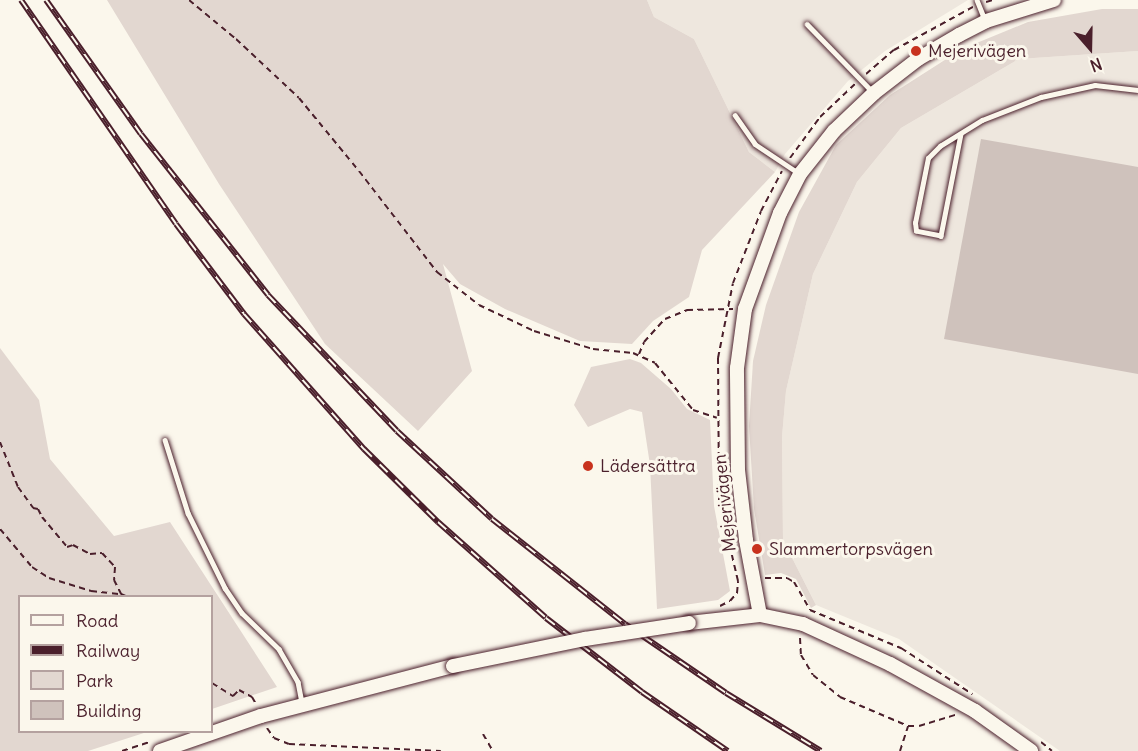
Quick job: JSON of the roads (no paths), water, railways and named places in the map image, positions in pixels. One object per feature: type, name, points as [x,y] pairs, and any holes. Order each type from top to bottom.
[{"type":"street","name":"Mejerivägen","points":[[760,615],[746,540],[738,470],[736,378],[745,309],[759,263],[780,213],[800,174],[834,130],[874,93],[918,59],[986,21],[1054,0]]},
{"type":"street","points":[[213,730],[260,712],[302,705],[453,666],[585,639],[760,615],[803,624],[890,664],[975,711],[1031,751]]},
{"type":"street","points":[[160,751],[206,733]]},
{"type":"lane","points":[[977,0],[986,21]]},
{"type":"lane","points":[[807,24],[874,93]]},
{"type":"lane","points":[[961,134],[941,236],[916,231],[915,223],[928,158],[940,146],[982,120],[1041,97],[1095,85],[1138,90]]},
{"type":"lane","points":[[735,115],[755,144],[800,174]]},
{"type":"lane","points":[[165,440],[188,513],[225,588],[242,612],[279,649],[298,682],[302,705]]},
{"type":"railway","points":[[21,0],[176,224],[244,314],[364,449],[438,522],[546,618],[642,692],[728,751]]},
{"type":"railway","points":[[46,0],[141,134],[268,295],[397,431],[492,519],[625,624],[726,693],[821,751]]},
{"type":"place","name":"Mejerivägen","points":[[916,51]]},
{"type":"place","name":"Lädersättra","points":[[588,466]]},
{"type":"place","name":"Slammertorpsvägen","points":[[757,549]]}]
